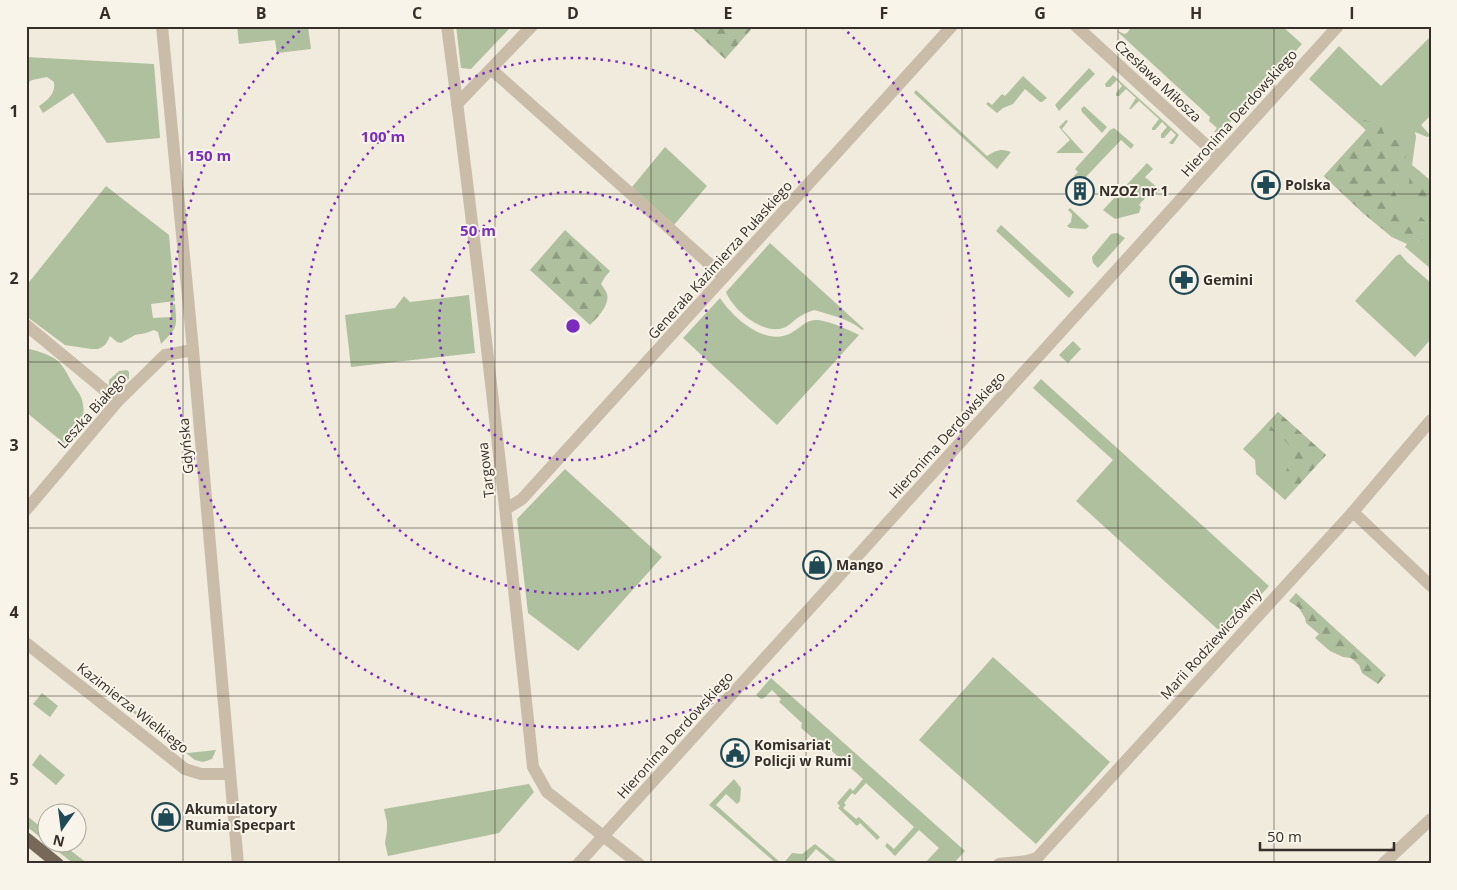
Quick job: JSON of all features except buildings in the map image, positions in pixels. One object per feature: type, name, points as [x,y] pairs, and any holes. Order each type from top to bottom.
[{"type":"main road","points":[[26,838],[58,864]]},
{"type":"street","name":"Gdyńska","points":[[162,26],[193,350],[238,864]]},
{"type":"street","name":"Targowa","points":[[447,26],[506,510],[533,767],[547,792],[639,864]]},
{"type":"street","points":[[458,104],[532,26]]},
{"type":"street","name":"Generała Kazimierza Pułaskiego","points":[[506,510],[522,499],[952,26]]},
{"type":"street","name":"Czesława Miłosza","points":[[1076,26],[1219,158]]},
{"type":"street","name":"Hieronima Derdowskiego","points":[[578,864],[1338,26]]},
{"type":"street","points":[[491,69],[724,277]]},
{"type":"street","points":[[26,325],[118,401]]},
{"type":"street","name":"Leszka Białego","points":[[26,510],[118,401],[165,355],[193,350]]},
{"type":"street","name":"Marii Rodziewiczówny","points":[[999,864],[1037,858],[1353,512],[1431,420]]},
{"type":"street","points":[[1353,512],[1431,586]]},
{"type":"street","name":"Kazimierza Wielkiego","points":[[26,643],[185,769],[201,774],[229,774]]},
{"type":"street","points":[[1384,864],[1431,819]]},
{"type":"green space","points":[[237,26],[308,26],[311,49],[277,53],[275,40],[239,44]]},
{"type":"green space","points":[[456,26],[512,26],[471,69],[461,68]]},
{"type":"green space","points":[[690,26],[754,26],[725,59]]},
{"type":"green space","points":[[1132,26],[1282,26],[1302,44],[1274,75],[1270,74],[1263,83],[1265,85],[1223,130],[1214,132],[1217,128],[1209,121],[1210,117],[1118,31],[1124,34],[1127,33]]},
{"type":"green space","points":[[1431,36],[1431,115],[1421,125],[1431,136],[1427,137],[1415,132],[1412,165],[1431,181],[1431,269],[1405,247],[1407,244],[1392,237],[1324,176],[1366,130],[1309,79],[1339,46],[1381,86]]},
{"type":"green space","points":[[26,57],[154,64],[160,138],[107,143],[73,93],[43,113],[39,106],[51,96],[54,90],[54,82],[47,77],[32,80],[26,84]]},
{"type":"green space","points":[[1089,68],[1095,74],[1059,111],[1055,105]]},
{"type":"green space","points":[[1113,75],[1179,135],[1173,144],[1169,143],[1176,135],[1171,130],[1164,138],[1161,138],[1161,134],[1167,127],[1162,122],[1155,130],[1152,130],[1159,119],[1139,101],[1129,109],[1136,98],[1126,89],[1119,96],[1116,96],[1116,93],[1122,86],[1117,80],[1110,87],[1106,87],[1105,84]]},
{"type":"green space","points":[[1023,76],[1047,98],[1040,102],[1025,89],[1013,104],[997,113],[986,104],[988,102],[992,105],[1002,94],[1005,96]]},
{"type":"green space","points":[[916,90],[987,156],[999,150],[1011,152],[997,169],[914,93]]},
{"type":"green space","points":[[1084,106],[1107,127],[1102,133],[1082,112],[1081,109]]},
{"type":"green space","points":[[1066,120],[1068,121],[1062,129],[1084,153],[1056,153],[1070,140],[1059,127]]},
{"type":"green space","points":[[1364,120],[1379,125],[1389,139],[1399,140],[1405,146],[1407,170],[1402,183],[1393,188],[1403,212],[1411,215],[1418,214],[1425,221],[1426,236],[1421,241],[1404,242],[1392,237],[1324,176],[1366,130],[1361,125]]},
{"type":"green space","points":[[1114,128],[1134,145],[1131,149],[1121,140],[1081,182],[1074,176],[1078,172],[1075,169],[1110,130]]},
{"type":"green space","points":[[665,147],[707,186],[674,225],[632,187]]},
{"type":"green space","points":[[1147,163],[1153,169],[1145,177],[1160,190],[1154,195],[1150,192],[1139,205],[1141,207],[1139,213],[1115,219],[1103,210]]},
{"type":"green space","points":[[1414,167],[1431,181],[1431,208],[1423,207],[1412,201],[1409,184],[1410,175]]},
{"type":"green space","points":[[106,186],[169,235],[175,301],[151,304],[153,318],[171,317],[170,305],[175,304],[176,323],[171,334],[161,344],[158,332],[154,330],[135,335],[121,343],[110,336],[105,345],[98,349],[65,345],[26,316],[26,286]]},
{"type":"green space","points":[[1070,208],[1089,226],[1086,229],[1070,228],[1067,226],[1071,222],[1072,214],[1068,210]]},
{"type":"green space","points":[[1001,225],[1074,292],[1069,298],[996,231]]},
{"type":"green space","points":[[565,230],[610,271],[601,284],[607,294],[607,302],[590,325],[530,270]]},
{"type":"green space","points":[[1117,233],[1125,238],[1098,268],[1093,263],[1092,257],[1111,234]]},
{"type":"green space","points":[[770,243],[864,329],[862,330],[858,326],[840,318],[814,310],[800,316],[783,328],[775,329],[758,324],[742,313],[726,292]]},
{"type":"green space","points":[[1400,254],[1431,283],[1431,339],[1415,357],[1355,301],[1396,256]]},
{"type":"green space","points":[[469,295],[475,353],[351,367],[345,315],[395,308],[404,296],[410,302]]},
{"type":"green space","points":[[720,298],[742,322],[761,333],[771,336],[791,333],[812,320],[831,323],[859,335],[777,425],[683,338]]},
{"type":"green space","points":[[1073,341],[1081,349],[1068,363],[1059,355]]},
{"type":"green space","points":[[26,348],[58,361],[65,369],[81,397],[84,411],[81,426],[75,439],[65,449],[61,449],[65,444],[26,412]]},
{"type":"green space","points":[[127,370],[129,378],[125,385],[114,388],[109,385],[109,380],[119,371]]},
{"type":"green space","points":[[1041,379],[1269,586],[1224,635],[1076,501],[1113,460],[1033,388]]},
{"type":"green space","points":[[1278,412],[1326,455],[1285,500],[1256,474],[1255,460],[1243,449]]},
{"type":"green space","points":[[1278,412],[1326,455],[1293,491],[1285,478],[1293,450],[1283,437],[1264,427]]},
{"type":"green space","points":[[565,469],[662,557],[578,651],[528,613],[517,519]]},
{"type":"green space","points":[[1296,593],[1386,675],[1378,684],[1362,673],[1359,665],[1351,658],[1343,657],[1330,651],[1315,638],[1319,634],[1306,623],[1299,608],[1289,601]]},
{"type":"green space","points":[[993,657],[1110,762],[1036,844],[919,740]]},
{"type":"green space","points":[[771,678],[965,851],[953,864],[924,864],[939,848],[919,830],[895,856],[885,846],[887,843],[894,849],[914,827],[866,783],[855,795],[852,793],[844,803],[846,805],[843,808],[856,819],[859,817],[880,837],[877,840],[860,823],[857,826],[838,808],[840,806],[837,803],[850,788],[853,791],[863,779],[824,744],[821,745],[801,728],[802,723],[779,702],[781,699],[772,690],[761,699],[756,695]]},
{"type":"green space","points":[[42,693],[58,706],[50,717],[33,704]]},
{"type":"green space","points":[[127,704],[188,753],[216,750],[212,759],[203,762],[195,760],[126,707]]},
{"type":"green space","points":[[40,754],[65,775],[56,785],[32,765]]},
{"type":"green space","points":[[734,779],[741,788],[740,801],[737,804],[726,794],[716,805],[782,864],[777,864],[709,805]]},
{"type":"green space","points":[[529,784],[534,792],[499,833],[388,856],[385,843],[387,822],[384,809]]},
{"type":"green space","points":[[26,815],[38,825],[38,836],[26,826]]},
{"type":"green space","points":[[815,844],[840,864],[834,864],[816,849],[803,864],[783,864],[792,853],[802,854]]},
{"type":"green space","points":[[59,852],[73,852],[88,864],[74,864]]},
{"type":"place","name":"Polska","points":[[1266,185]]},
{"type":"place","name":"NZOZ nr 1","points":[[1080,191]]},
{"type":"place","name":"Gemini","points":[[1184,280]]},
{"type":"place","name":"Mango","points":[[817,565]]},
{"type":"place","name":"Komisariat Policji w Rumi","points":[[735,753]]},
{"type":"place","name":"Akumulatory Rumia Specpart","points":[[166,817]]}]
